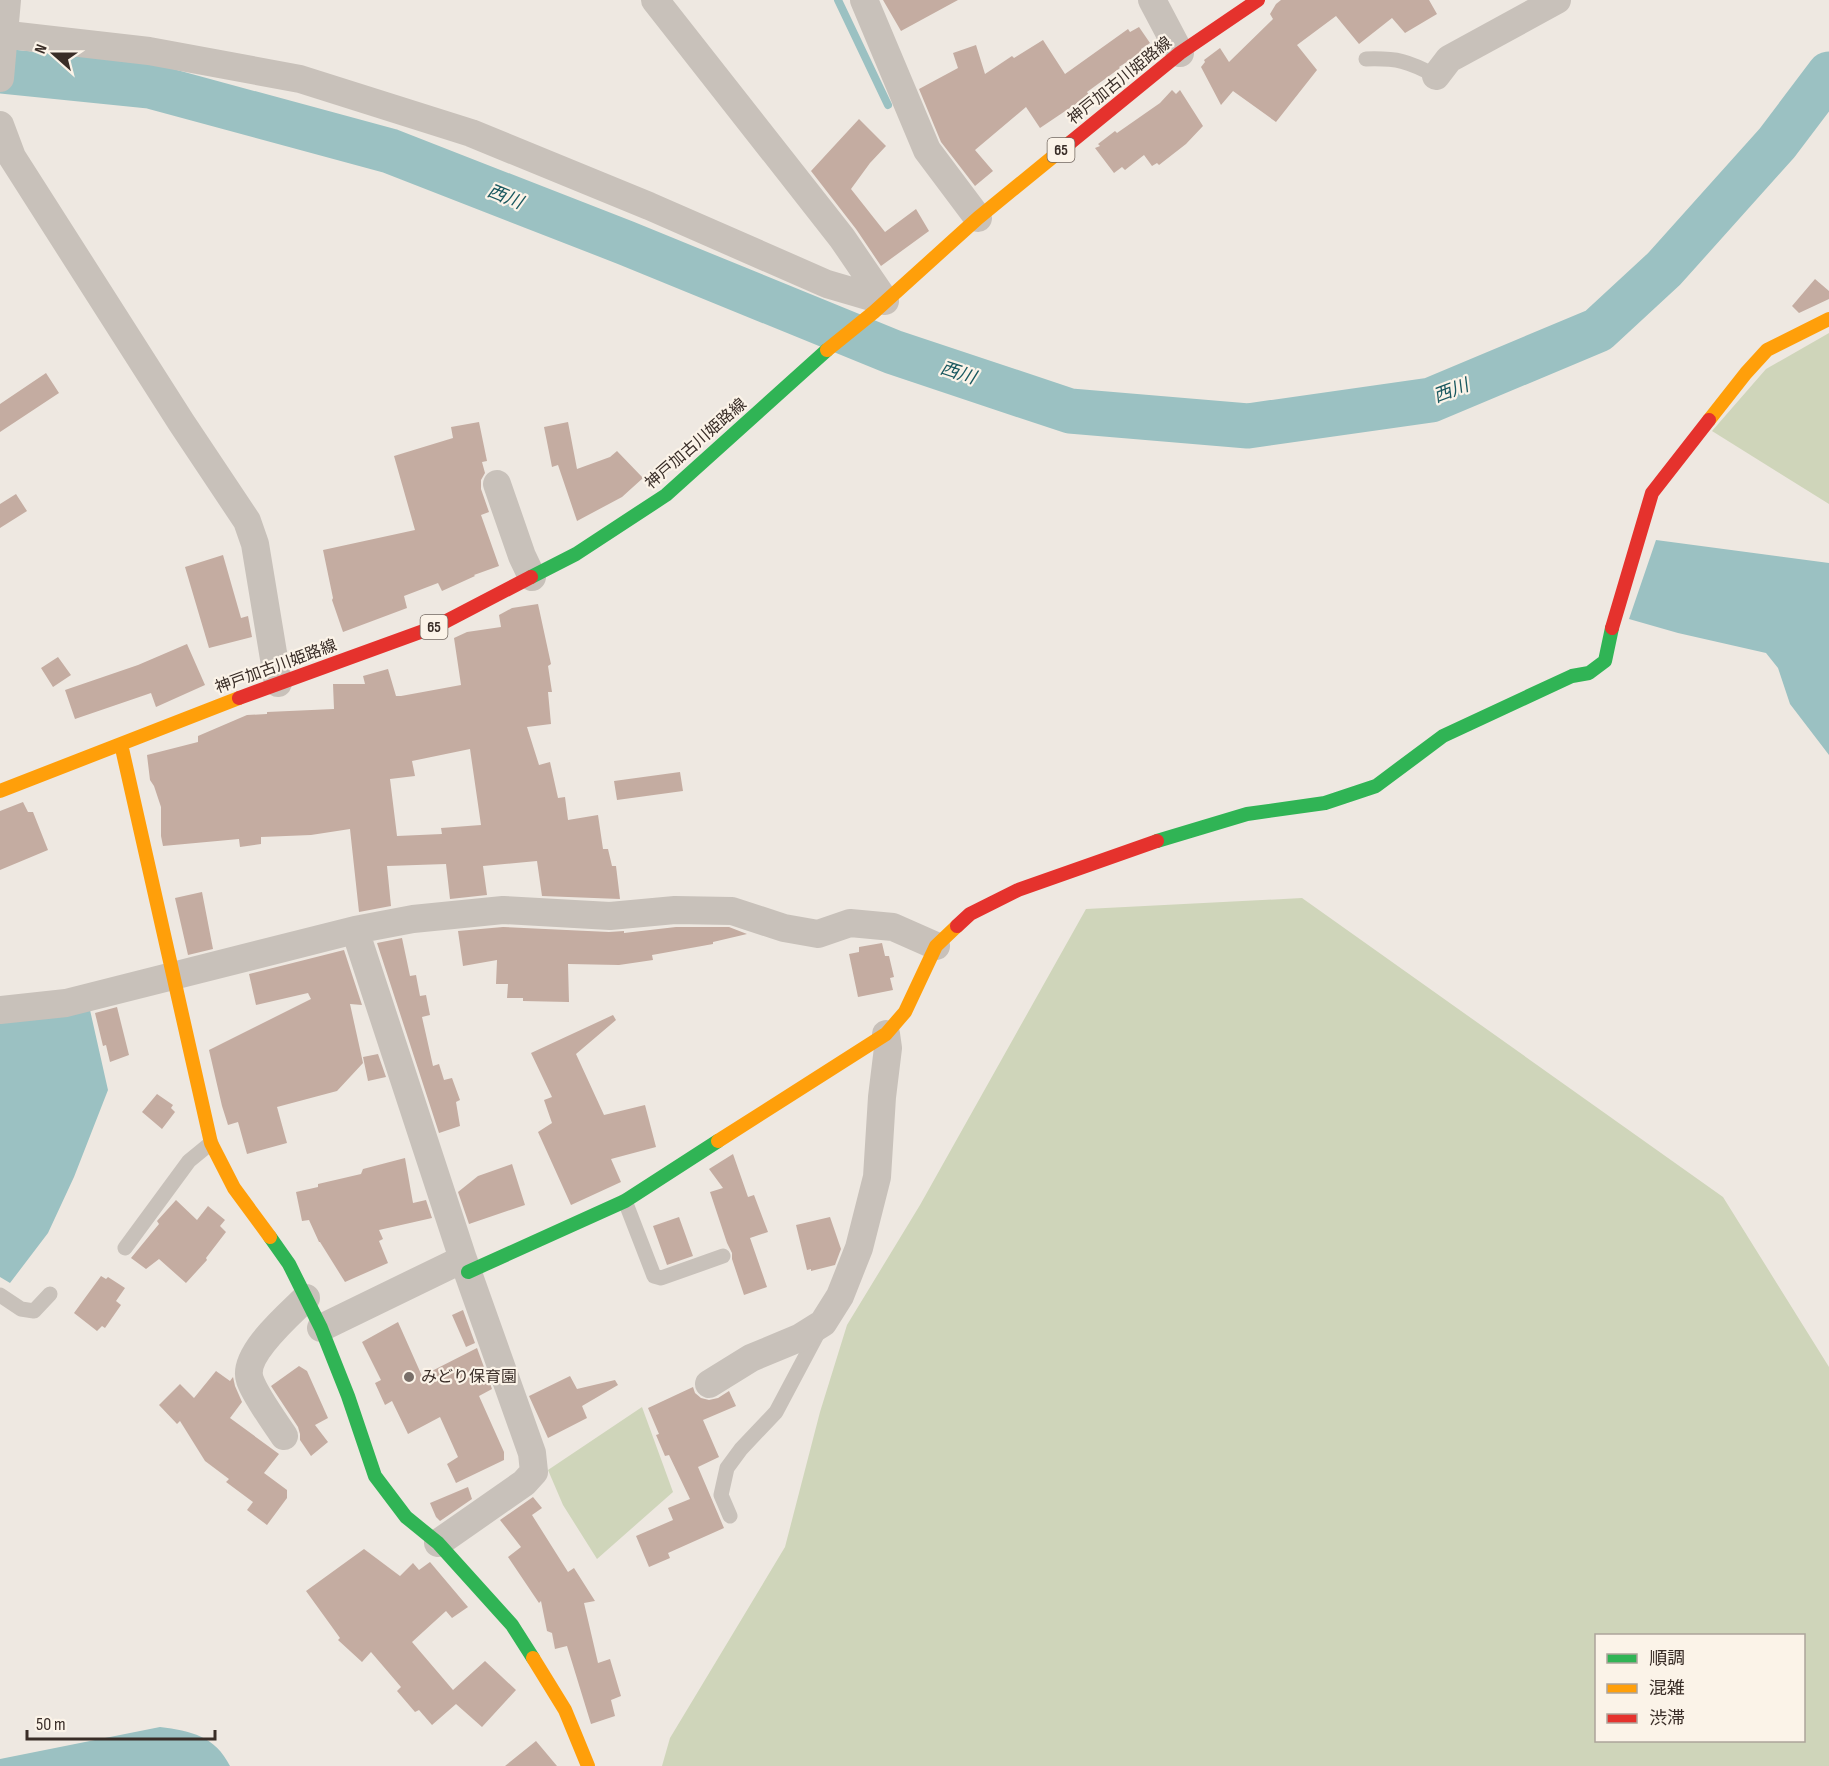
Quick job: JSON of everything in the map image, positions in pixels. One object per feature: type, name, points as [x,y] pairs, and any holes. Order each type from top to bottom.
[{"type":"street","points":[[0,78],[2,34],[8,0]]},
{"type":"street","points":[[655,0],[842,238],[879,307]]},
{"type":"street","points":[[864,0],[927,150],[978,218]]},
{"type":"street","points":[[1152,0],[1180,53]]},
{"type":"street","name":"神戸加古川姫路線","points":[[0,792],[278,683],[437,626],[576,554],[666,495],[813,362],[879,307],[978,218],[1180,53],[1258,0]]},
{"type":"street","points":[[1436,76],[1449,59],[1557,0]]},
{"type":"street","points":[[2,34],[149,51],[300,79],[471,133],[649,206],[879,307]]},
{"type":"street","points":[[0,125],[12,157],[247,521],[255,544],[278,683]]},
{"type":"street","points":[[321,1328],[466,1265],[625,1201],[886,1034],[905,1012],[936,946],[970,914],[1018,890],[1154,842],[1247,814],[1325,803],[1376,786],[1443,736],[1572,676],[1589,672],[1605,661],[1612,629],[1652,494],[1746,373],[1767,350],[1829,319]]},
{"type":"street","points":[[497,484],[522,556],[532,577]]},
{"type":"street","points":[[121,744],[211,1143],[234,1188],[289,1264],[321,1328],[348,1396],[375,1476],[406,1517],[438,1543],[512,1625],[565,1710],[588,1766]]},
{"type":"street","points":[[0,1010],[66,1003],[355,930],[413,919],[503,910],[610,916],[675,910],[732,911],[784,928],[818,934],[850,923],[893,927],[936,946]]},
{"type":"street","points":[[355,930],[466,1265],[532,1453],[534,1472],[524,1483],[438,1543]]},
{"type":"street","points":[[709,1384],[751,1358],[799,1338],[823,1323],[840,1296],[859,1248],[878,1178],[882,1097],[888,1048],[886,1034]]},
{"type":"street","points":[[284,1436],[249,1379],[249,1366],[265,1339],[306,1298]]},
{"type":"lane","points":[[1366,59],[1391,58],[1408,62],[1436,76]]},
{"type":"lane","points":[[125,1248],[189,1161],[211,1143]]},
{"type":"lane","points":[[625,1201],[654,1276],[661,1278],[723,1257]]},
{"type":"lane","points":[[0,1295],[21,1309],[34,1311],[50,1294]]},
{"type":"lane","points":[[730,1515],[722,1495],[726,1468],[776,1412],[823,1323]]},
{"type":"green space","points":[[1829,333],[1829,504],[1712,431],[1766,369]]},
{"type":"green space","points":[[1302,898],[1723,1197],[1829,1367],[1829,1766],[662,1766],[670,1738],[785,1547],[820,1412],[847,1325],[920,1205],[1086,909]]},
{"type":"green space","points":[[642,1407],[673,1492],[597,1559],[563,1505],[548,1470]]},
{"type":"water","points":[[1656,540],[1829,563],[1829,755],[1790,704],[1778,668],[1766,653],[1629,619]]},
{"type":"water","points":[[90,1010],[108,1090],[74,1177],[48,1233],[10,1283],[0,1277],[0,1018]]},
{"type":"water","points":[[160,1727],[201,1737],[217,1748],[230,1766],[0,1766],[0,1759]]},
{"type":"building","points":[[883,0],[958,0],[901,31]]},
{"type":"building","points":[[1281,0],[1429,0],[1437,14],[1405,33],[1392,18],[1359,44],[1336,16],[1297,45],[1317,70],[1276,122],[1233,91],[1221,105],[1201,67],[1204,60],[1220,48],[1229,62],[1273,19],[1270,14]]},
{"type":"building","points":[[1139,27],[1150,43],[1141,49],[1142,52],[1087,92],[1089,95],[1040,128],[1026,107],[975,150],[993,171],[975,186],[941,142],[919,89],[958,68],[953,53],[976,45],[985,74],[1012,56],[1014,58],[1043,40],[1065,74],[1128,29],[1130,32]]},
{"type":"building","points":[[1172,90],[1176,94],[1180,90],[1203,126],[1186,144],[1159,165],[1157,163],[1152,166],[1144,155],[1125,170],[1122,167],[1114,173],[1095,148],[1115,131],[1117,133],[1160,103]]},
{"type":"building","points":[[859,119],[886,146],[851,189],[885,232],[916,209],[929,231],[881,266],[856,229],[811,171]]},
{"type":"building","points":[[1815,279],[1829,291],[1829,299],[1799,313],[1792,306]]},
{"type":"building","points":[[46,373],[59,393],[0,432],[0,404]]},
{"type":"building","points":[[479,422],[487,461],[482,462],[485,473],[481,480],[481,489],[489,512],[481,515],[499,566],[442,591],[438,583],[404,596],[407,608],[343,632],[332,600],[323,550],[415,530],[394,456],[453,438],[451,427]]},
{"type":"building","points":[[568,422],[577,469],[610,457],[617,451],[643,478],[622,497],[577,521],[558,465],[552,467],[544,427]]},
{"type":"building","points":[[16,494],[27,511],[0,528],[0,504]]},
{"type":"building","points":[[223,555],[241,618],[248,616],[252,637],[209,648],[185,567]]},
{"type":"building","points":[[538,604],[551,664],[548,666],[552,692],[548,692],[551,724],[527,727],[539,765],[550,762],[558,798],[565,797],[568,820],[598,815],[603,849],[608,849],[612,866],[616,866],[620,899],[542,896],[537,861],[483,866],[487,895],[450,899],[446,864],[387,866],[391,906],[359,912],[350,829],[311,835],[261,837],[261,844],[240,847],[239,839],[163,846],[161,807],[150,780],[147,755],[198,742],[198,736],[247,715],[334,709],[333,684],[365,684],[363,676],[388,669],[396,696],[461,685],[454,638],[467,632],[501,627],[499,615],[512,608]],"holes":[[[470,749],[481,825],[441,828],[442,834],[397,836],[390,779],[415,776],[412,761]]]},
{"type":"building","points":[[187,644],[205,685],[156,707],[151,693],[75,719],[65,690],[138,665]]},
{"type":"building","points":[[58,657],[71,675],[53,687],[41,668]]},
{"type":"building","points":[[680,772],[683,791],[617,800],[614,781]]},
{"type":"building","points":[[23,802],[28,812],[33,812],[48,850],[0,870],[0,811]]},
{"type":"building","points":[[202,892],[213,949],[188,955],[175,898]]},
{"type":"building","points":[[503,927],[624,931],[624,933],[676,927],[729,927],[747,934],[713,942],[713,944],[652,955],[653,960],[619,965],[568,964],[569,1002],[523,1001],[523,998],[507,998],[508,984],[496,984],[497,960],[463,966],[458,931]]},
{"type":"building","points":[[402,938],[410,976],[416,975],[420,996],[426,995],[430,1015],[422,1017],[433,1066],[439,1064],[444,1080],[452,1078],[460,1100],[456,1102],[460,1126],[439,1133],[377,943]]},
{"type":"building","points":[[882,943],[885,956],[889,956],[894,977],[890,978],[893,990],[858,997],[849,954],[859,952],[859,947]]},
{"type":"building","points":[[344,950],[362,1005],[350,1004],[363,1063],[337,1091],[277,1107],[287,1143],[247,1154],[238,1122],[228,1125],[209,1050],[311,999],[308,993],[256,1005],[249,974]]},
{"type":"building","points":[[117,1007],[129,1055],[110,1062],[106,1045],[103,1046],[95,1013]]},
{"type":"building","points":[[613,1015],[616,1020],[576,1054],[604,1115],[645,1105],[656,1147],[611,1159],[621,1182],[571,1205],[538,1132],[552,1123],[544,1100],[552,1097],[531,1053]]},
{"type":"building","points":[[378,1054],[386,1077],[368,1081],[363,1057]]},
{"type":"building","points":[[157,1094],[173,1105],[171,1108],[175,1112],[162,1129],[142,1112]]},
{"type":"building","points":[[733,1154],[748,1197],[754,1195],[768,1232],[750,1238],[767,1287],[744,1295],[710,1192],[723,1188],[709,1169]]},
{"type":"building","points":[[405,1158],[413,1203],[426,1200],[432,1218],[379,1230],[383,1239],[379,1241],[388,1263],[345,1282],[319,1242],[309,1220],[302,1221],[296,1192],[318,1187],[318,1184],[361,1174],[363,1169]]},
{"type":"building","points":[[512,1164],[525,1205],[469,1224],[458,1192],[478,1176]]},
{"type":"building","points":[[176,1200],[197,1220],[208,1206],[225,1220],[220,1226],[226,1232],[206,1258],[207,1260],[186,1283],[159,1259],[146,1269],[131,1258],[159,1224],[157,1221]]},
{"type":"building","points":[[679,1217],[693,1256],[667,1265],[653,1226]]},
{"type":"building","points":[[830,1217],[841,1249],[835,1265],[807,1270],[796,1225]]},
{"type":"building","points":[[101,1276],[106,1279],[108,1277],[125,1288],[116,1301],[121,1305],[105,1328],[102,1326],[97,1331],[74,1313]]},
{"type":"building","points":[[463,1310],[475,1343],[466,1347],[452,1315]]},
{"type":"building","points":[[398,1322],[422,1376],[477,1348],[492,1389],[479,1396],[504,1452],[504,1460],[456,1483],[447,1464],[458,1457],[440,1417],[408,1434],[392,1401],[385,1405],[375,1383],[381,1380],[362,1342]]},
{"type":"building","points":[[299,1366],[307,1371],[328,1418],[315,1425],[328,1442],[311,1456],[300,1440],[298,1427],[271,1386]]},
{"type":"building","points":[[216,1371],[230,1381],[233,1377],[242,1402],[230,1418],[279,1454],[264,1473],[287,1490],[287,1498],[267,1525],[247,1510],[253,1502],[226,1482],[229,1479],[205,1461],[180,1421],[177,1424],[159,1405],[180,1384],[194,1398]]},
{"type":"building","points":[[570,1376],[577,1389],[615,1380],[618,1385],[582,1406],[587,1418],[548,1438],[529,1396]]},
{"type":"building","points":[[693,1387],[695,1393],[701,1398],[709,1400],[718,1398],[729,1391],[736,1406],[703,1420],[719,1457],[698,1467],[724,1528],[668,1553],[670,1558],[649,1567],[636,1536],[673,1520],[668,1508],[690,1499],[669,1455],[665,1456],[648,1408]]},
{"type":"building","points":[[468,1487],[472,1499],[440,1521],[430,1503]]},
{"type":"building","points":[[533,1497],[542,1508],[532,1515],[568,1572],[574,1568],[595,1601],[584,1603],[598,1663],[610,1659],[621,1696],[611,1700],[615,1716],[591,1724],[567,1646],[555,1649],[552,1633],[547,1631],[541,1601],[539,1603],[508,1557],[521,1547],[500,1520]]},
{"type":"building","points":[[364,1549],[400,1576],[413,1563],[419,1570],[430,1562],[468,1607],[452,1618],[446,1611],[412,1642],[453,1690],[485,1661],[516,1690],[482,1727],[456,1704],[432,1725],[419,1710],[415,1712],[397,1691],[401,1687],[371,1652],[362,1662],[338,1640],[340,1638],[306,1591]]},
{"type":"building","points":[[536,1741],[557,1766],[505,1766]]},
{"type":"waterway","points":[[838,0],[888,105]]},
{"type":"waterway","name":"西川","points":[[0,71],[150,86],[390,151],[626,243],[893,352],[1070,411],[1248,426],[1431,400],[1598,330],[1664,269],[1777,143],[1829,74]]},
{"type":"traffic: fast","points":[[531,577],[576,554],[666,495],[827,350]]},
{"type":"traffic: fast","points":[[1157,841],[1247,814],[1325,803],[1376,786],[1443,736],[1572,676],[1589,673],[1605,661],[1612,628]]},
{"type":"traffic: fast","points":[[468,1272],[625,1201],[718,1141]]},
{"type":"traffic: fast","points":[[270,1237],[289,1264],[321,1328],[348,1396],[375,1476],[406,1517],[438,1543],[512,1625],[533,1658]]},
{"type":"traffic: slow","points":[[827,350],[874,312],[978,218],[1071,142]]},
{"type":"traffic: slow","points":[[1709,420],[1767,350],[1829,319]]},
{"type":"traffic: slow","points":[[0,791],[239,698]]},
{"type":"traffic: slow","points":[[121,744],[211,1143],[234,1188],[270,1237]]},
{"type":"traffic: slow","points":[[718,1141],[886,1034],[905,1012],[936,946],[957,926]]},
{"type":"traffic: slow","points":[[533,1658],[565,1710],[588,1766]]},
{"type":"traffic: jam","points":[[1071,142],[1180,53],[1258,0]]},
{"type":"traffic: jam","points":[[1612,628],[1652,493],[1709,420]]},
{"type":"traffic: jam","points":[[239,698],[437,626],[531,577]]},
{"type":"traffic: jam","points":[[957,926],[970,914],[1018,890],[1157,841]]},
{"type":"place","name":"みどり保育園","points":[[409,1377]]}]
